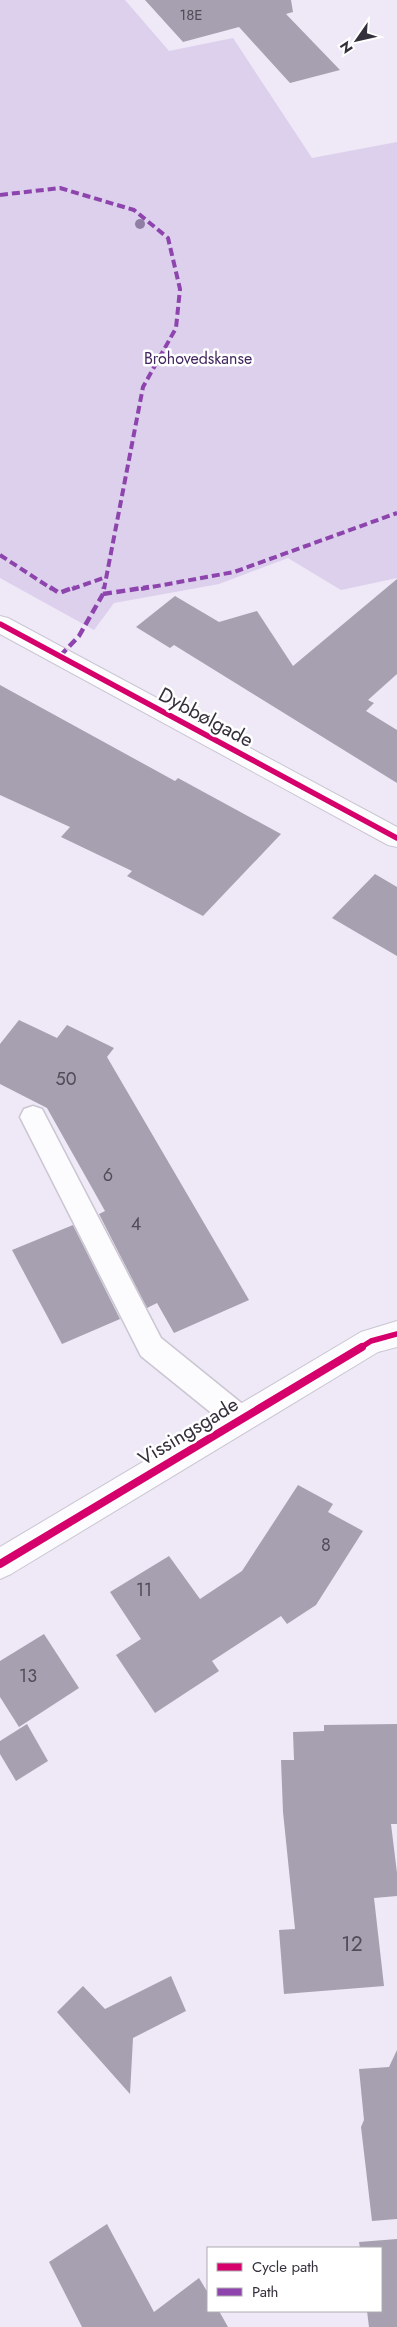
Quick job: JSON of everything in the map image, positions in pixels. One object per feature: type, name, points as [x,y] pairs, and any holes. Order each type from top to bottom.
[{"type":"street","name":"Dybbølgade","points":[[0,624],[397,838]]},
{"type":"street","name":"Vissingsgade","points":[[0,1564],[371,1341],[397,1334]]},
{"type":"lane","points":[[33,1117],[151,1347],[240,1419]]},
{"type":"green space","name":"Brohovedskanse","points":[[0,0],[125,0],[169,51],[233,38],[312,158],[397,142],[397,578],[341,590],[288,558],[219,584],[114,603],[94,630],[0,578]]},
{"type":"building","points":[[145,0],[291,0],[293,12],[286,14],[340,70],[290,83],[239,27],[183,42]]},
{"type":"building","points":[[397,579],[397,674],[368,700],[374,703],[366,711],[397,730],[397,783],[174,645],[170,648],[136,627],[175,596],[219,622],[257,611],[293,666]]},
{"type":"building","points":[[0,685],[175,781],[178,778],[281,834],[203,916],[127,876],[132,871],[61,837],[70,827],[0,795]]},
{"type":"building","points":[[375,874],[397,887],[397,956],[332,918]]},
{"type":"building","points":[[19,1020],[57,1038],[67,1025],[114,1048],[107,1057],[249,1300],[174,1333],[157,1303],[147,1308],[99,1214],[105,1211],[47,1108],[0,1084],[0,1044]]},
{"type":"building","points":[[73,1225],[120,1319],[62,1344],[12,1250]]},
{"type":"building","points":[[298,1485],[333,1504],[328,1512],[363,1531],[316,1605],[287,1624],[281,1616],[212,1661],[219,1671],[155,1713],[116,1655],[141,1639],[110,1592],[169,1556],[200,1599],[242,1571]]},
{"type":"building","points":[[44,1634],[79,1688],[19,1727],[0,1697],[0,1661]]},
{"type":"building","points":[[27,1724],[48,1761],[16,1781],[0,1754],[0,1741]]},
{"type":"building","points":[[397,1724],[397,1824],[391,1824],[397,1873],[397,1896],[374,1898],[384,1986],[284,1994],[279,1930],[295,1929],[283,1812],[281,1760],[294,1760],[293,1732],[324,1731],[324,1725]]},
{"type":"building","points":[[171,1976],[186,2011],[133,2038],[130,2094],[57,2012],[83,1986],[105,2009]]},
{"type":"building","points":[[397,2050],[397,2219],[372,2221],[361,2127],[364,2120],[359,2069],[389,2067]]},
{"type":"building","points":[[107,2224],[154,2312],[199,2278],[207,2291],[207,2312],[220,2312],[228,2327],[82,2327],[49,2262]]},
{"type":"building","points":[[397,2239],[397,2327],[369,2327],[367,2312],[382,2312],[382,2247],[360,2247],[359,2242]]},
{"type":"marked path","points":[[0,195],[60,188],[134,210],[168,238],[180,289],[176,328],[143,387],[103,594],[79,636],[60,656]]},
{"type":"marked path","points":[[103,594],[181,583],[234,572],[397,513]]},
{"type":"marked path","points":[[0,555],[59,593],[106,577]]},
{"type":"cycle path","points":[[0,624],[397,838]]},
{"type":"cycle path","points":[[0,1564],[371,1341],[397,1334]]}]
